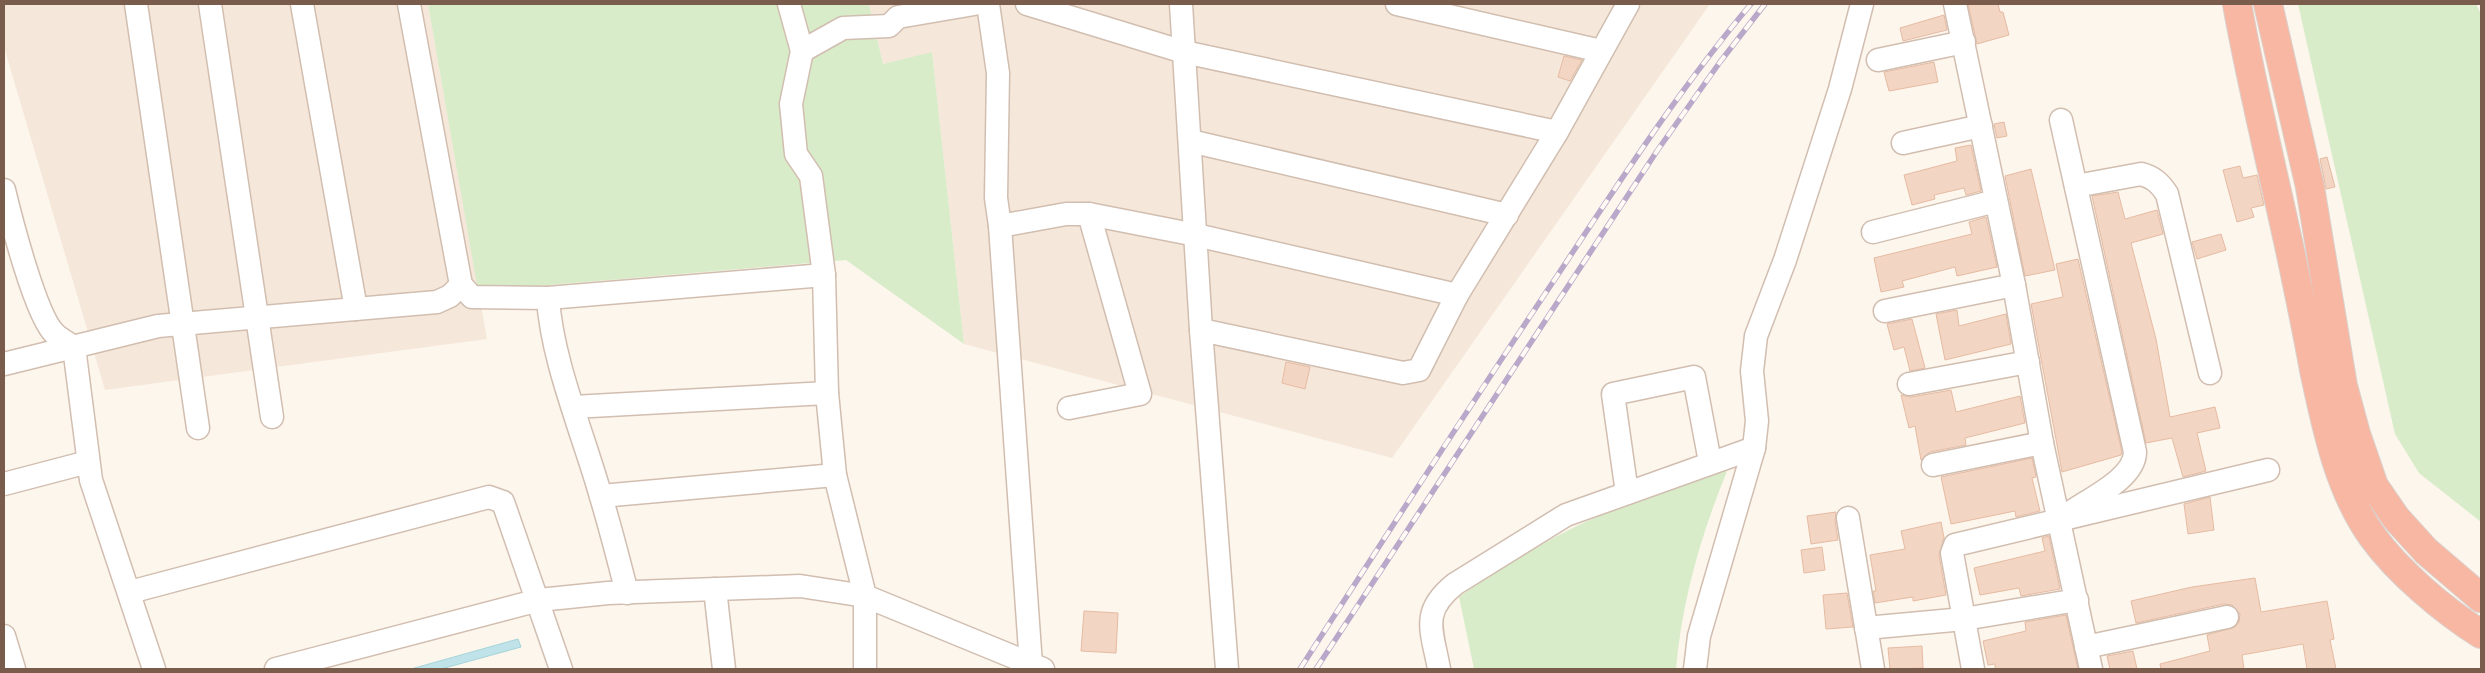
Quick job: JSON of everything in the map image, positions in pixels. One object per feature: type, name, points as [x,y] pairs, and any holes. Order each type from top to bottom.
[{"type":"highway","points":[[2237,4],[2254,94],[2277,190],[2327,432],[2348,493],[2372,536],[2414,582],[2462,622],[2481,634]]},
{"type":"highway","points":[[2268,4],[2310,187],[2343,386],[2374,486],[2396,518],[2426,551],[2481,598]]},
{"type":"street","points":[[136,4],[198,428]]},
{"type":"street","points":[[210,4],[272,417]]},
{"type":"street","points":[[302,4],[356,309]]},
{"type":"street","points":[[409,4],[461,286],[472,297],[548,298],[824,274]]},
{"type":"street","points":[[789,4],[802,52],[791,104],[796,154],[812,176],[824,274],[827,393],[834,475],[865,596],[865,669]]},
{"type":"street","points":[[802,52],[843,28],[889,26],[896,10],[974,4]]},
{"type":"street","points":[[276,669],[539,600],[627,593],[800,586],[865,596],[1037,667],[1000,226],[996,198],[998,73],[988,4]]},
{"type":"street","points":[[1027,4],[1184,52],[1557,132]]},
{"type":"street","points":[[1182,4],[1201,330],[1227,669]]},
{"type":"street","points":[[1397,4],[1601,51]]},
{"type":"street","points":[[1201,330],[1403,373],[1414,373],[1419,370],[1457,295],[1557,132],[1628,4]]},
{"type":"street","points":[[1695,669],[1699,636],[1754,448],[1757,421],[1752,371],[1756,336],[1784,260],[1837,98],[1862,4]]},
{"type":"street","points":[[1955,4],[2014,285],[2042,443],[2091,669]]},
{"type":"street","points":[[1878,60],[1964,42]]},
{"type":"street","points":[[2060,519],[2123,476],[2134,465],[2135,459],[2061,120]]},
{"type":"street","points":[[1903,143],[1981,126]]},
{"type":"street","points":[[1190,141],[1507,215]]},
{"type":"street","points":[[2076,186],[2141,174],[2149,176],[2162,186],[2166,194],[2210,373]]},
{"type":"street","points":[[4,190],[8,227],[42,314],[54,334],[74,346]]},
{"type":"street","points":[[1874,232],[1996,201]]},
{"type":"street","points":[[1000,226],[1066,214],[1089,214],[1196,235],[1457,295]]},
{"type":"street","points":[[1069,408],[1140,394],[1089,214]]},
{"type":"street","points":[[1885,311],[2014,285]]},
{"type":"street","points":[[4,364],[158,326],[437,302],[450,296],[461,286]]},
{"type":"street","points":[[548,298],[549,319],[573,406],[602,496],[627,593]]},
{"type":"street","points":[[74,346],[91,480],[130,592],[154,669]]},
{"type":"street","points":[[1909,384],[2028,362]]},
{"type":"street","points":[[1627,493],[1613,394],[1694,377],[1710,462]]},
{"type":"street","points":[[573,406],[827,393]]},
{"type":"street","points":[[1932,466],[2042,443]]},
{"type":"street","points":[[1439,669],[1431,626],[1432,610],[1440,596],[1455,584],[1566,515],[1710,462],[1754,448]]},
{"type":"street","points":[[4,484],[88,462]]},
{"type":"street","points":[[1973,669],[1952,553],[1955,545],[2268,470]]},
{"type":"street","points":[[602,496],[834,475]]},
{"type":"street","points":[[130,592],[489,497],[504,502],[561,669]]},
{"type":"street","points":[[1848,518],[1873,669]]},
{"type":"street","points":[[714,589],[724,669]]},
{"type":"street","points":[[1866,628],[1964,619],[2077,600]]},
{"type":"street","points":[[2086,647],[2226,618]]},
{"type":"street","points":[[4,636],[14,669]]},
{"type":"shaded area","points":[[4,4],[428,4],[487,339],[105,390],[4,47]]},
{"type":"shaded area","points":[[869,4],[1710,4],[1392,458],[964,344],[932,53],[883,64]]},
{"type":"green space","points":[[428,4],[869,4],[883,64],[932,52],[964,344],[846,260],[478,291]]},
{"type":"green space","points":[[2298,4],[2476,4],[2481,14],[2481,522],[2419,473],[2395,434]]},
{"type":"green space","points":[[1727,471],[1709,519],[1694,568],[1683,618],[1676,669],[1474,669],[1459,597],[1523,555],[1587,521],[1654,493]]},
{"type":"water","points":[[518,639],[521,647],[441,669],[411,669]]},
{"type":"building","points":[[1968,4],[1998,4],[2000,12],[2003,12],[2009,35],[1977,44]]},
{"type":"building","points":[[1944,15],[1947,30],[1903,41],[1900,28]]},
{"type":"building","points":[[1564,56],[1582,60],[1570,81],[1558,77]]},
{"type":"building","points":[[1934,62],[1938,82],[1889,91],[1884,72]]},
{"type":"building","points":[[2004,122],[2007,136],[1997,138],[1994,124]]},
{"type":"building","points":[[1971,145],[1981,191],[1966,195],[1964,188],[1934,195],[1935,199],[1912,205],[1904,175],[1957,161],[1955,148]]},
{"type":"building","points":[[2327,157],[2335,187],[2326,189],[2320,159]]},
{"type":"building","points":[[2240,166],[2243,178],[2257,175],[2264,205],[2251,208],[2254,217],[2237,222],[2223,170]]},
{"type":"building","points":[[2031,169],[2055,270],[2025,276],[2005,176]]},
{"type":"building","points":[[2118,192],[2125,219],[2157,210],[2163,234],[2131,243],[2156,339],[2170,417],[2215,407],[2220,428],[2197,433],[2206,471],[2183,477],[2172,438],[2146,443],[2092,196]]},
{"type":"building","points":[[1986,217],[1997,267],[1957,276],[1955,267],[1902,281],[1904,287],[1881,292],[1874,258],[1972,234],[1969,222]]},
{"type":"building","points":[[2221,234],[2226,250],[2197,259],[2192,242]]},
{"type":"building","points":[[2078,259],[2122,452],[2121,455],[2062,472],[2031,304],[2063,297],[2056,264]]},
{"type":"building","points":[[1957,310],[1959,326],[2006,314],[2011,344],[1945,360],[1936,314]]},
{"type":"building","points":[[1912,319],[1925,368],[1910,371],[1904,347],[1894,350],[1887,324]]},
{"type":"building","points":[[1286,362],[1310,367],[1305,389],[1282,383]]},
{"type":"building","points":[[1951,390],[1956,412],[2020,396],[2025,423],[1965,438],[1966,445],[1930,452],[1921,460],[1915,426],[1909,428],[1901,395],[1911,397]]},
{"type":"building","points":[[2032,458],[2036,477],[2032,478],[2040,511],[2016,517],[2015,511],[1951,524],[1941,477]]},
{"type":"building","points":[[2210,497],[2214,530],[2188,534],[2184,504]]},
{"type":"building","points":[[1836,512],[1835,520],[1838,540],[1811,544],[1807,516]]},
{"type":"building","points":[[1941,522],[1944,538],[1939,555],[1946,595],[1913,601],[1913,597],[1875,603],[1873,591],[1876,591],[1870,555],[1905,549],[1901,531]]},
{"type":"building","points":[[2049,536],[2060,589],[2021,596],[2019,588],[1980,595],[1974,568],[2045,551],[2042,538]]},
{"type":"building","points":[[1822,547],[1825,570],[1804,573],[1801,550]]},
{"type":"building","points":[[2255,578],[2261,612],[2327,601],[2334,639],[2330,640],[2336,669],[2307,669],[2303,644],[2242,655],[2244,669],[2161,669],[2160,664],[2210,651],[2207,635],[2235,627],[2239,622],[2240,614],[2232,605],[2224,604],[2136,623],[2131,601],[2192,587]]},
{"type":"building","points":[[1847,593],[1853,627],[1826,629],[1823,595]]},
{"type":"building","points":[[1084,611],[1118,613],[1116,653],[1081,651]]},
{"type":"building","points":[[2066,615],[2078,669],[1995,669],[1995,664],[1988,665],[1983,641],[2026,631],[2025,622]]},
{"type":"building","points":[[1922,646],[1923,668],[1890,669],[1888,648]]},
{"type":"building","points":[[2133,651],[2137,669],[2110,669],[2107,656]]},
{"type":"railway","points":[[1300,669],[1461,421],[1628,170],[1675,102],[1751,4]]},
{"type":"railway","points":[[1316,669],[1657,151],[1720,62],[1765,4]]}]
